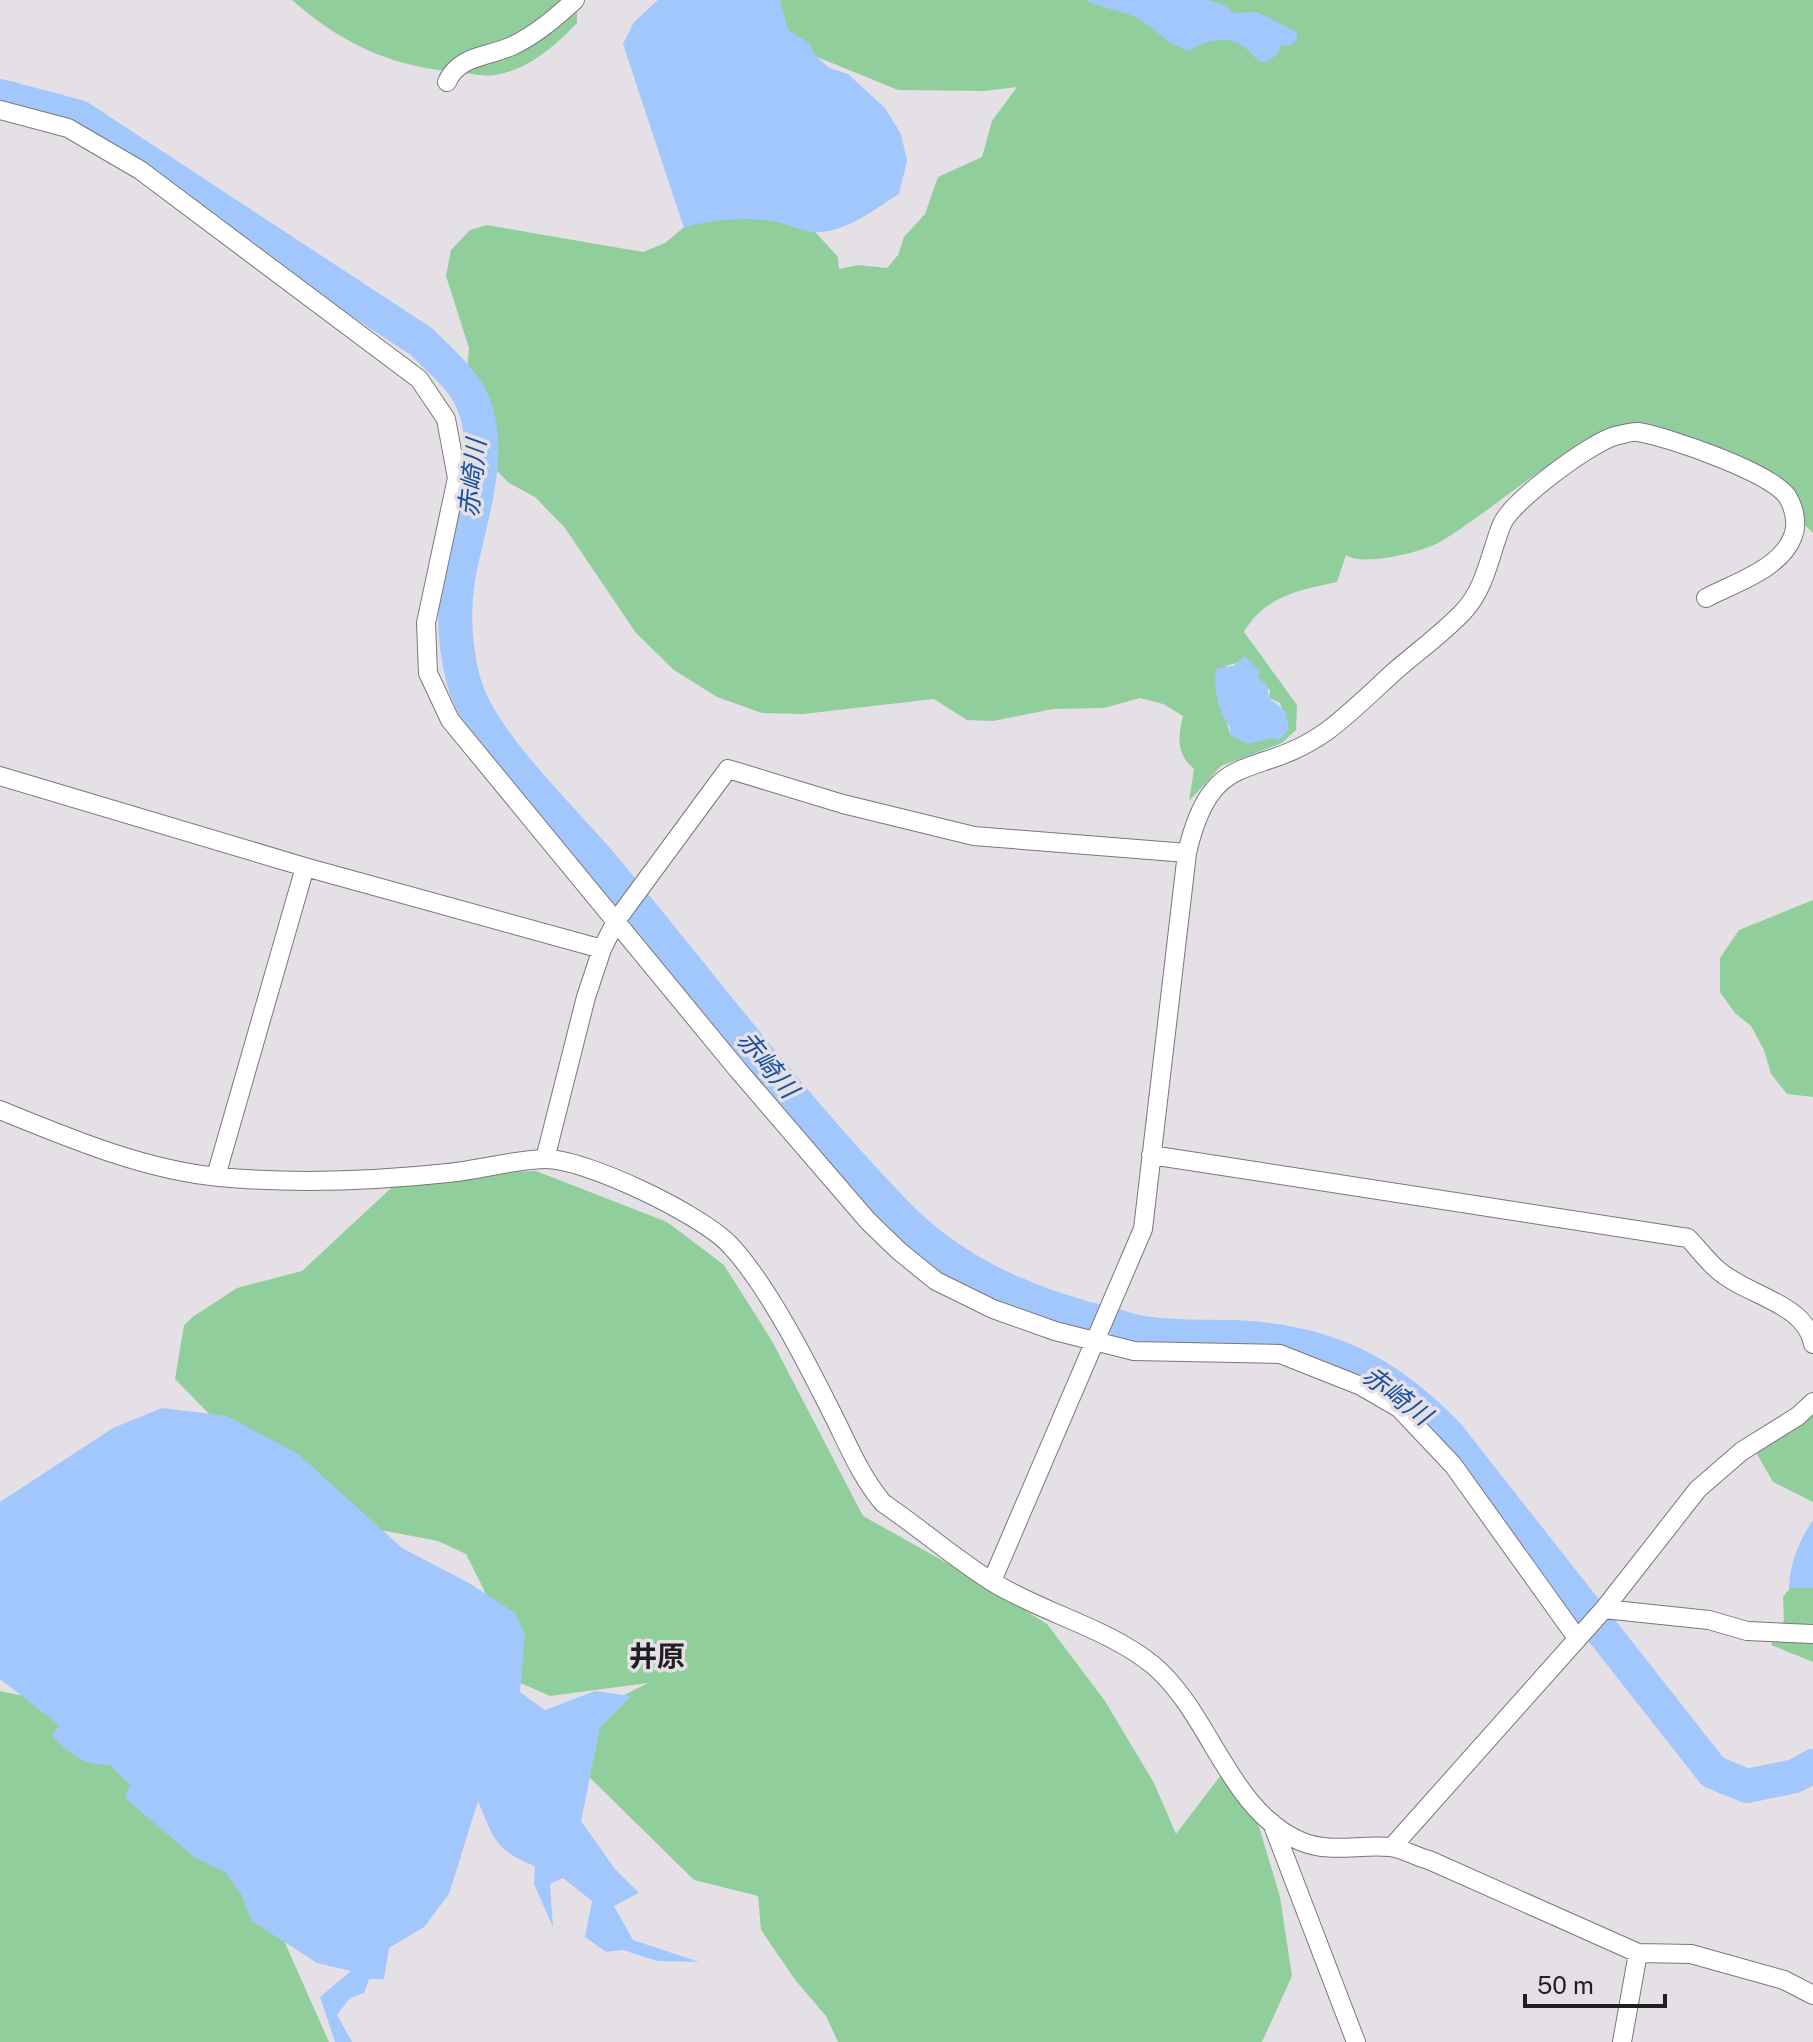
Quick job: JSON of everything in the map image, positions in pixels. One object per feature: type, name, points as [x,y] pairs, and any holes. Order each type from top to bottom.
[{"type":"street","points":[[447,82],[461,63],[513,45],[550,23],[575,0]]},
{"type":"street","points":[[0,110],[68,128],[140,170],[419,379],[446,419],[457,478],[426,623],[428,673],[450,720],[738,1070],[868,1221],[936,1281],[993,1309],[1055,1331],[1134,1351],[1280,1354],[1361,1386],[1399,1408],[1453,1465],[1577,1638]]},
{"type":"street","points":[[992,1581],[1092,1340],[1143,1229],[1187,853],[1195,816],[1212,789],[1238,768],[1289,751],[1326,731],[1465,610],[1481,584],[1503,521],[1522,496],[1610,437],[1636,432],[1726,459],[1785,494],[1795,512],[1794,535],[1785,551],[1764,568],[1706,598]]},
{"type":"street","points":[[545,1159],[586,997],[602,949],[616,921],[728,769],[843,804],[974,836],[1187,853]]},
{"type":"street","points":[[0,776],[305,867],[602,949]]},
{"type":"street","points":[[216,1176],[305,867]]},
{"type":"street","points":[[0,1110],[81,1143],[216,1176],[340,1181],[450,1173],[545,1159],[569,1162],[608,1176],[666,1203],[726,1241],[744,1261],[811,1371],[869,1486],[883,1503],[992,1581],[1122,1645],[1153,1666],[1189,1704],[1245,1794],[1272,1823],[1298,1841],[1325,1849],[1392,1847],[1409,1856],[1429,1860],[1638,1953],[1691,1954],[1784,1980],[1813,1995]]},
{"type":"street","points":[[1151,1155],[1688,1238],[1718,1271],[1801,1318],[1811,1331],[1813,1344]]},
{"type":"street","points":[[1392,1847],[1604,1609],[1698,1489],[1742,1451],[1798,1416],[1813,1402]]},
{"type":"street","points":[[1604,1609],[1709,1620],[1747,1631],[1813,1634]]},
{"type":"street","points":[[1272,1823],[1356,2042]]},
{"type":"street","points":[[1622,2042],[1638,1953]]},
{"type":"green space","points":[[292,0],[577,0],[577,23],[550,48],[519,68],[495,75],[481,75],[434,70],[369,51],[329,29]]},
{"type":"green space","points":[[767,0],[1813,0],[1813,533],[1774,495],[1730,470],[1622,425],[1574,449],[1440,542],[1407,554],[1378,559],[1346,555],[1337,582],[1284,596],[1262,610],[1244,632],[1297,705],[1296,730],[1282,743],[1221,766],[1189,801],[1194,769],[1181,751],[1183,716],[1163,704],[1140,698],[1104,708],[1053,709],[993,721],[967,720],[934,699],[803,714],[762,713],[717,697],[674,670],[636,633],[565,528],[535,497],[509,483],[492,466],[469,430],[464,403],[469,348],[446,276],[451,250],[470,230],[487,225],[643,252],[665,243],[695,218],[769,212],[809,225],[838,257],[839,269],[858,265],[887,268],[898,255],[904,237],[925,214],[938,177],[982,157],[992,121],[1017,87],[984,91],[898,90],[800,50]],"holes":[[[1236,663],[1270,690],[1269,698],[1280,703],[1288,727],[1269,738],[1231,736],[1217,695],[1226,666]]]},
{"type":"green space","points":[[1813,900],[1813,1097],[1787,1094],[1771,1074],[1764,1050],[1751,1026],[1735,1013],[1720,992],[1720,958],[1739,930]]},
{"type":"green space","points":[[536,1171],[667,1222],[724,1265],[772,1341],[863,1516],[974,1578],[1047,1624],[1105,1701],[1154,1783],[1176,1834],[1224,1771],[1254,1810],[1280,1897],[1292,1976],[1262,2042],[838,2042],[826,2016],[796,1981],[761,1930],[758,1896],[694,1880],[580,1768],[600,1707],[648,1683],[550,1696],[500,1674],[506,1634],[466,1554],[438,1541],[370,1528],[224,1429],[175,1379],[184,1325],[194,1316],[237,1288],[302,1271],[404,1176]]},
{"type":"green space","points":[[1813,1404],[1813,1502],[1773,1482],[1753,1447]]},
{"type":"green space","points":[[1797,1579],[1813,1580],[1813,1662],[1771,1645],[1784,1620],[1783,1597]]},
{"type":"green space","points":[[0,1691],[85,1709],[273,1916],[329,2042],[0,2042]]},
{"type":"water","points":[[658,0],[780,0],[788,30],[809,43],[815,55],[829,68],[848,74],[885,108],[901,134],[907,161],[899,194],[861,218],[830,231],[813,232],[751,219],[716,221],[684,228],[623,44],[634,22]]},
{"type":"water","points":[[1085,0],[1209,0],[1225,5],[1234,13],[1257,12],[1297,32],[1297,39],[1291,45],[1280,46],[1277,55],[1264,63],[1231,41],[1209,41],[1190,51],[1174,44],[1135,17]]},
{"type":"water","points":[[1245,656],[1261,672],[1257,677],[1267,685],[1269,698],[1285,711],[1289,729],[1279,740],[1272,738],[1249,744],[1230,736],[1230,727],[1218,699],[1215,682],[1217,668],[1233,666]]},
{"type":"water","points":[[162,1408],[227,1416],[298,1454],[402,1548],[469,1583],[515,1613],[525,1635],[520,1692],[545,1710],[595,1691],[631,1696],[600,1728],[581,1821],[615,1869],[639,1893],[614,1906],[633,1940],[699,1962],[657,1961],[623,1950],[606,1952],[585,1937],[592,1901],[563,1878],[550,1884],[553,1927],[534,1884],[535,1866],[503,1848],[478,1801],[449,1894],[424,1927],[389,1948],[384,1979],[369,1979],[364,1993],[350,1998],[337,2015],[352,2042],[335,2042],[320,1997],[351,1971],[317,1963],[252,1921],[241,1894],[225,1872],[194,1857],[125,1798],[130,1785],[110,1765],[84,1761],[65,1748],[52,1735],[59,1725],[0,1679],[0,1502],[113,1428]]},
{"type":"water","points":[[1813,1520],[1813,1588],[1789,1588],[1796,1552]]},
{"type":"waterway","name":"赤崎川","points":[[0,96],[79,117],[422,342],[457,378],[467,391],[481,436],[478,485],[458,579],[456,604],[458,655],[472,704],[505,755],[608,872],[783,1086],[855,1170],[916,1232],[940,1252],[993,1284],[1081,1317],[1155,1335],[1235,1337],[1298,1345],[1326,1353],[1377,1377],[1401,1393],[1448,1435],[1713,1772],[1747,1786],[1795,1776],[1813,1766]]},
{"type":"district","name":"井原","points":[[657,1655]]}]
